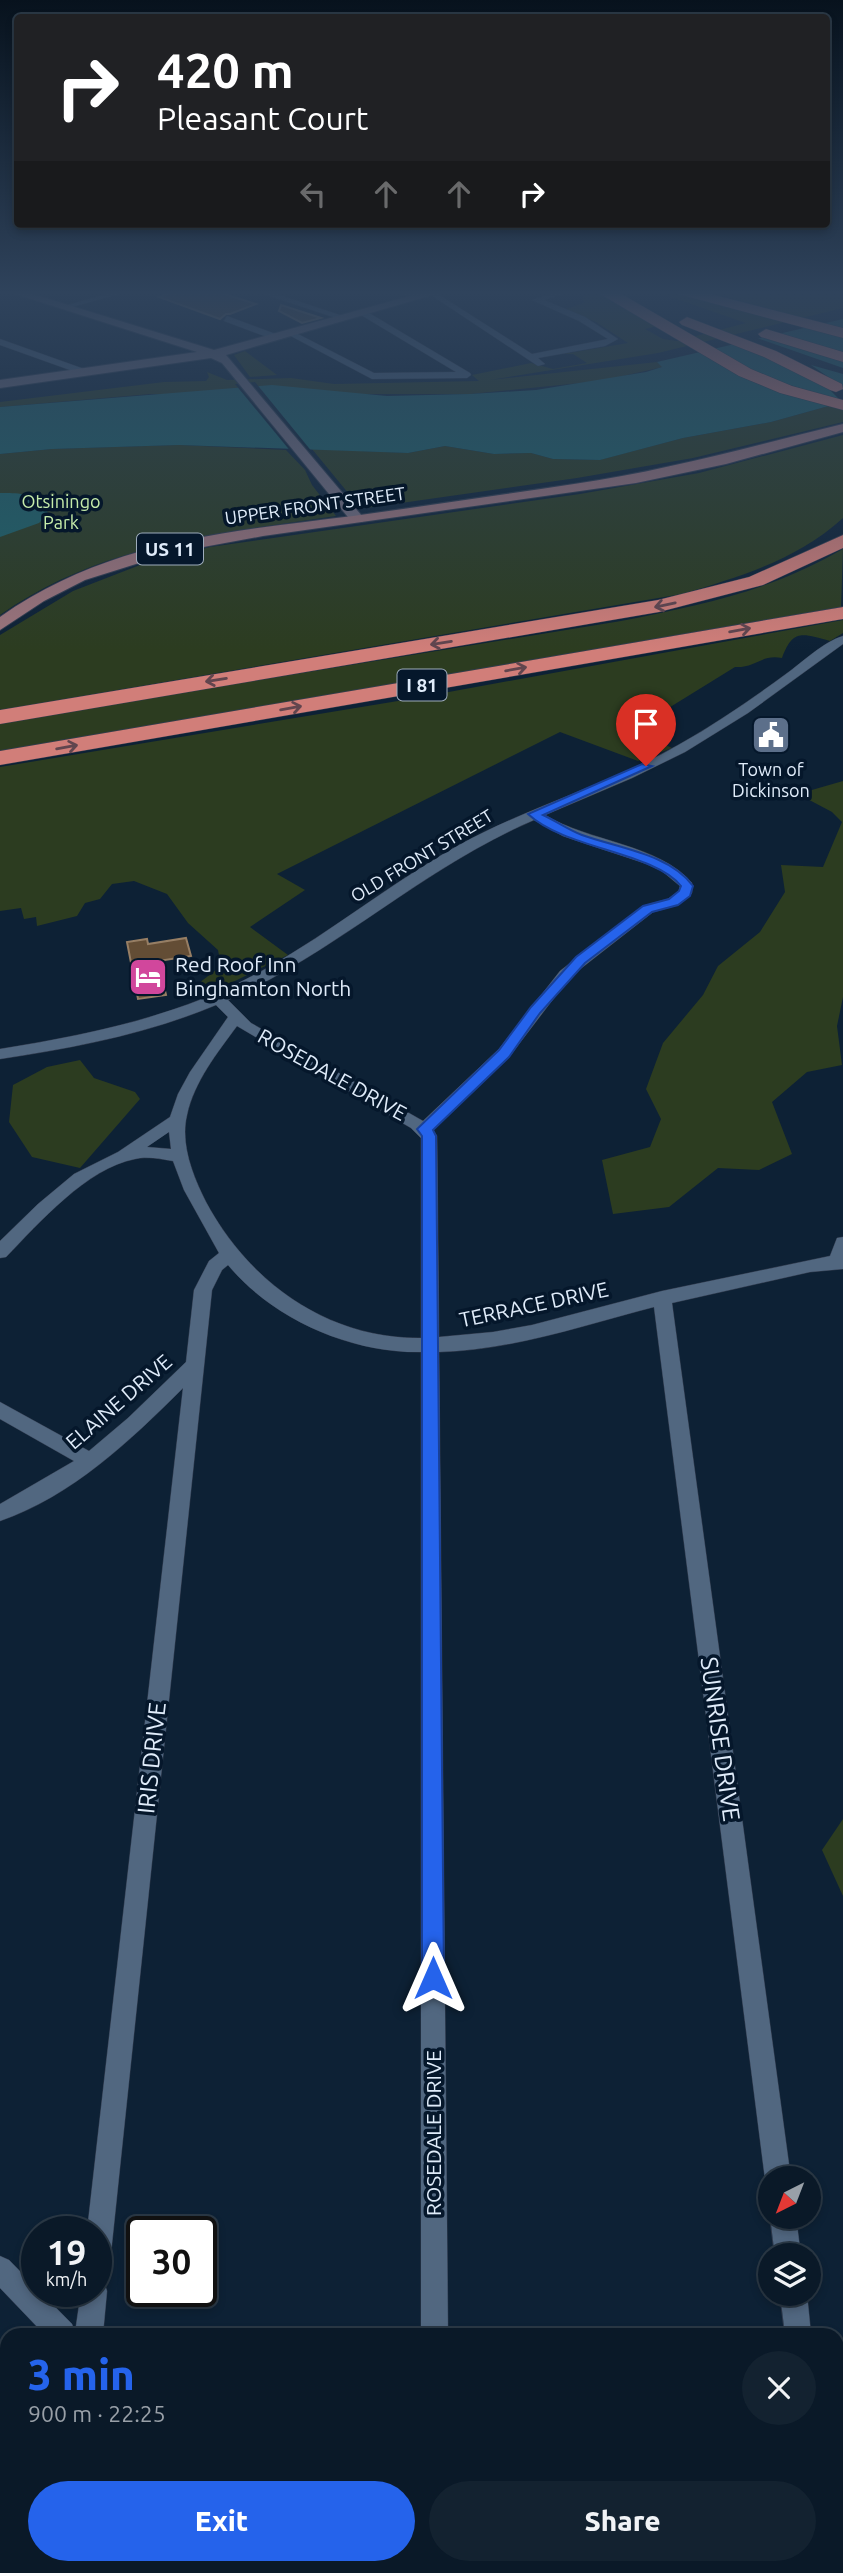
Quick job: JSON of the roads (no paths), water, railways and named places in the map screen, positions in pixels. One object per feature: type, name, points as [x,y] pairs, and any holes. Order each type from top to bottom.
[{"type":"highway","name":"I 81","points":[[0,717],[652,607],[730,589],[800,563],[843,533]]},
{"type":"highway","points":[[800,563],[843,541]]},
{"type":"highway","name":"I 81","points":[[0,758],[843,613]]},
{"type":"main road","points":[[267,411],[357,519]]},
{"type":"main road","name":"UPPER FRONT STREET","points":[[0,625],[55,588],[139,556],[220,539],[610,484],[713,462],[843,428]]},
{"type":"street","name":"OLD FRONT STREET","points":[[0,1054],[114,1033],[166,1019],[218,999],[272,972],[461,850],[534,814],[682,749],[724,723],[843,639]]},
{"type":"street","points":[[424,1129],[504,1053],[536,1010],[580,960],[648,909],[673,902],[685,893],[687,886],[678,875],[658,865],[574,836],[534,814]]},
{"type":"street","name":"ROSEDALE DRIVE","points":[[218,999],[235,1018],[424,1129],[429,1136],[434,2328]]},
{"type":"street","name":"TERRACE DRIVE","points":[[235,1018],[198,1069],[177,1120],[175,1138],[178,1156],[200,1208],[229,1254],[252,1281],[283,1304],[314,1321],[377,1342],[430,1347],[473,1344],[533,1333],[662,1298],[839,1262]]},
{"type":"street","points":[[0,1252],[77,1181],[177,1120]]},
{"type":"street","points":[[118,1157],[145,1152],[178,1156]]},
{"type":"street","points":[[839,1262],[843,1243]]},
{"type":"street","name":"IRIS DRIVE","points":[[102,2216],[206,1281],[215,1266],[229,1254]]},
{"type":"street","name":"SUNRISE DRIVE","points":[[662,1298],[776,2166]]},
{"type":"street","name":"ELAINE DRIVE","points":[[0,1513],[46,1490],[90,1461],[115,1441],[195,1365]]},
{"type":"street","points":[[0,1410],[90,1461]]},
{"type":"street","points":[[0,2269],[56,2328]]},
{"type":"street","points":[[794,2306],[797,2328]]},
{"type":"street","points":[[90,2328],[92,2307]]},
{"type":"place","name":"Town of Dickinson","points":[[771,735]]},
{"type":"place","name":"Red Roof Inn Binghamton North","points":[[148,977]]},
{"type":"park label","name":"Otsiningo Park","points":[[61,512]]}]
